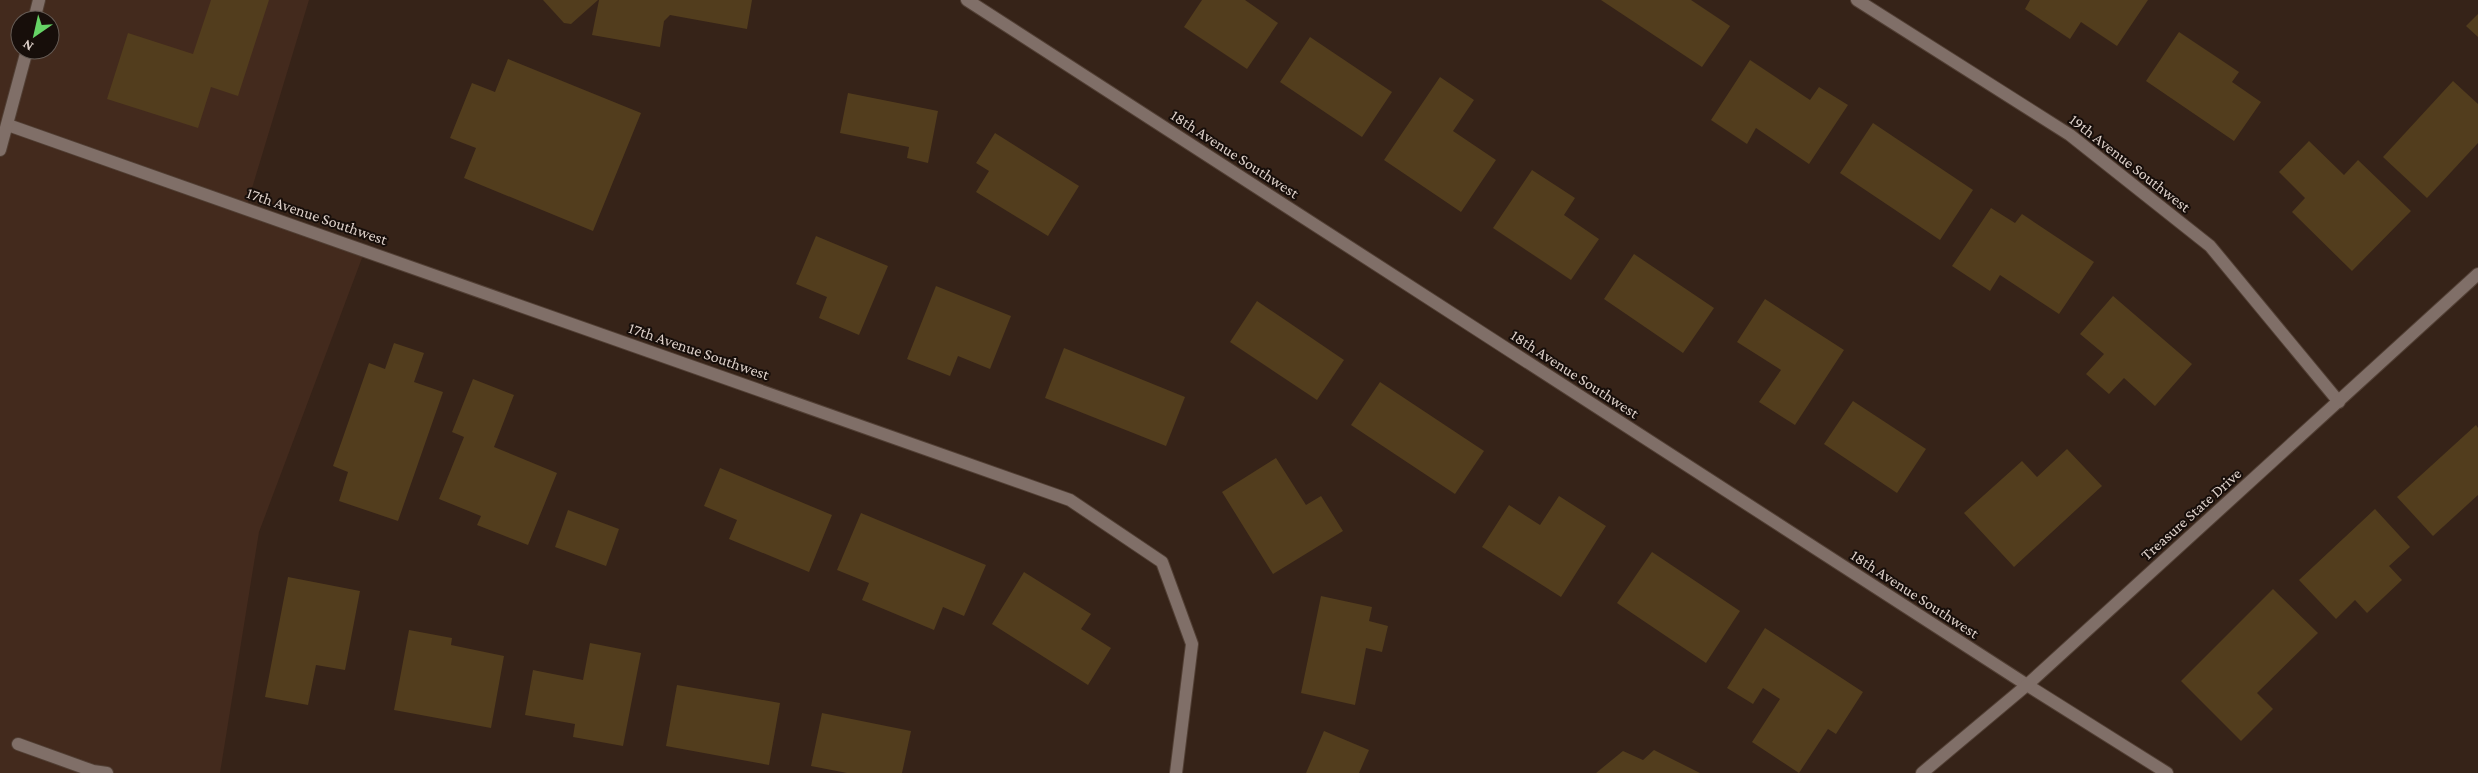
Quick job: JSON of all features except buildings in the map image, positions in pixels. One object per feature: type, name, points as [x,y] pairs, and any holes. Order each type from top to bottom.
[{"type":"street","name":"18th Avenue Southwest","points":[[966,0],[2027,685],[2167,773]]},
{"type":"street","name":"19th Avenue Southwest","points":[[1857,0],[2070,135],[2210,246],[2339,402]]},
{"type":"street","points":[[0,150],[24,60]]},
{"type":"street","name":"17th Avenue Southwest","points":[[8,125],[1070,500],[1162,562],[1192,644],[1176,773]]},
{"type":"street","name":"Treasure State Drive","points":[[1922,773],[2027,685],[2478,274]]},
{"type":"street","points":[[18,744],[93,771],[107,773]]},
{"type":"shaded area","points":[[0,0],[309,0],[246,208],[365,250],[259,532],[220,773],[0,773]]}]
